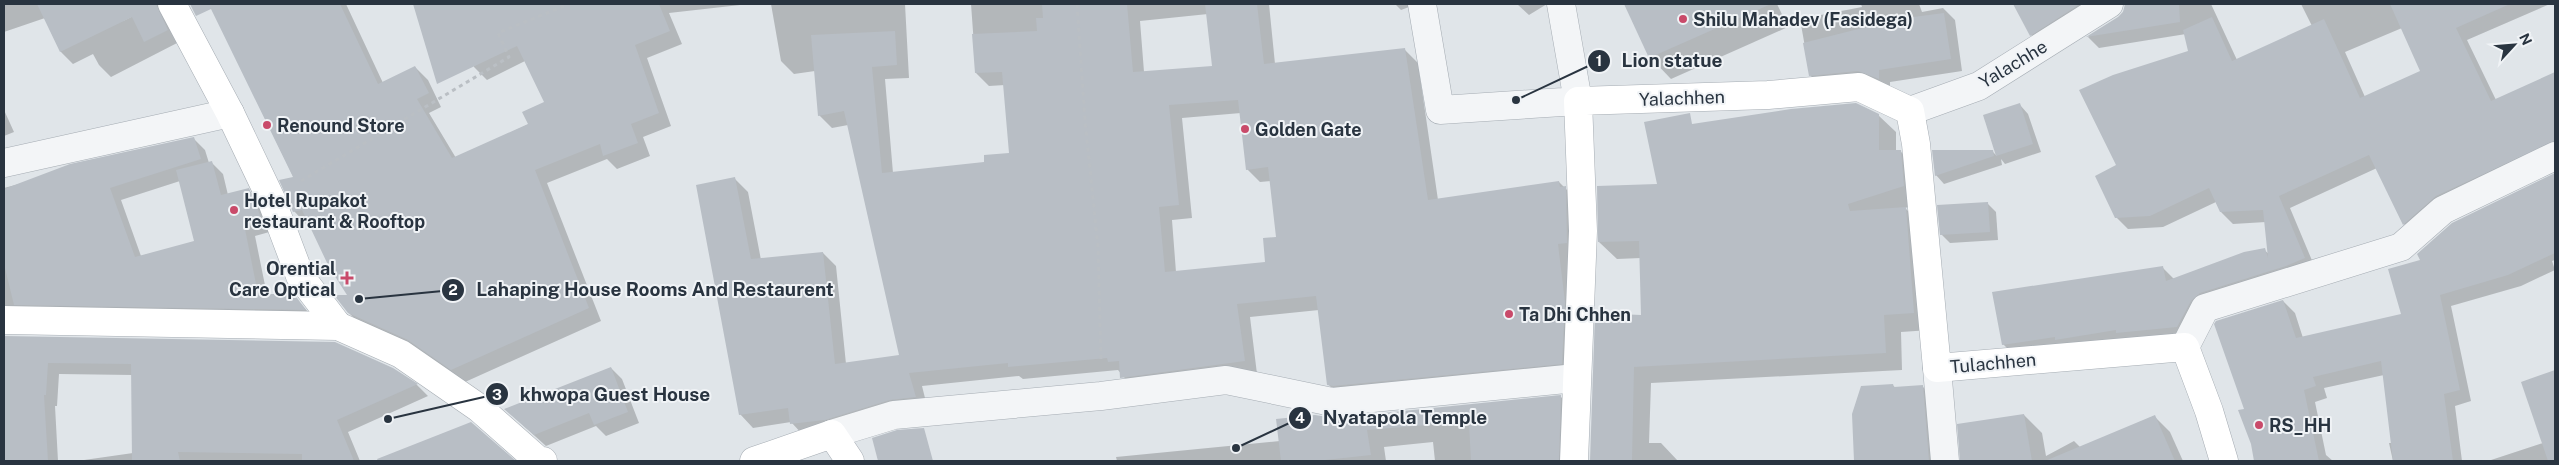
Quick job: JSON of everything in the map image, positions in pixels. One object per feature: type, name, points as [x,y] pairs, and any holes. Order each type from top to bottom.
[{"type":"main road","points":[[172,4],[230,113],[271,199],[300,276],[338,326]]},
{"type":"main road","name":"Yalachhen","points":[[1578,101],[1768,95],[1860,86],[1910,111]]},
{"type":"main road","points":[[1574,461],[1583,231],[1578,101]]},
{"type":"main road","name":"Tulachhen","points":[[1910,111],[1916,144],[1937,368],[2185,346]]},
{"type":"main road","points":[[4,320],[338,326],[401,354],[479,408],[539,461],[543,461]]},
{"type":"main road","points":[[2185,346],[2209,411],[2224,461]]},
{"type":"main road","points":[[754,461],[832,434],[850,461]]},
{"type":"street","points":[[1422,4],[1440,110],[1578,101],[1561,4]]},
{"type":"street","name":"Yalachhe","points":[[1910,111],[1979,86],[2108,4]]},
{"type":"street","points":[[4,164],[230,113]]},
{"type":"street","points":[[2185,346],[2205,308],[2401,247],[2444,210],[2555,156]]},
{"type":"street","points":[[1937,368],[1945,461]]},
{"type":"street","points":[[832,434],[894,415],[1101,396],[1226,380],[1332,402],[1576,378]]},
{"type":"path","points":[[271,199],[510,57],[498,33],[569,4]]},
{"type":"path","points":[[1077,4],[1085,121],[1098,247],[1101,396]]},
{"type":"building","points":[[37,4],[156,4],[168,30],[144,42],[132,17],[60,52]]},
{"type":"building","points":[[190,4],[340,4],[378,84],[415,66],[429,93],[417,99],[452,158],[528,124],[522,112],[544,102],[517,46],[437,84],[413,4],[659,4],[670,31],[635,45],[659,113],[631,124],[638,143],[603,156],[600,144],[535,170],[589,308],[451,370],[408,340],[348,313],[334,295],[347,295],[329,267],[302,210],[293,212],[279,180],[293,177],[211,9],[196,16]]},
{"type":"building","points":[[1042,4],[1127,4],[1133,72],[1212,66],[1205,4],[1257,4],[1264,64],[1405,48],[1428,200],[1559,181],[1560,187],[1566,186],[1567,243],[1558,244],[1565,302],[1562,364],[1333,386],[1327,385],[1316,296],[1237,304],[1245,361],[1120,378],[1119,361],[1108,362],[1107,358],[1008,367],[1008,363],[909,373],[916,397],[890,400],[825,420],[790,424],[788,408],[739,415],[696,185],[735,177],[751,259],[823,252],[835,364],[899,355],[844,111],[818,116],[811,35],[895,31],[897,65],[872,67],[882,173],[984,162],[984,155],[1009,153],[1002,72],[975,73],[972,34],[1037,31],[1036,18],[1043,18]],"holes":[[[1238,100],[1246,170],[1268,167],[1276,237],[1263,238],[1265,262],[1165,272],[1159,207],[1179,205],[1169,105]]]},
{"type":"building","name":"Shilu Mahadev (Fasidega)","points":[[1624,4],[1771,4],[1649,58]]},
{"type":"building","points":[[2013,4],[2080,4],[2030,36]]},
{"type":"building","points":[[2125,4],[2179,4],[2180,22],[2086,37],[2118,17],[2123,12]]},
{"type":"building","points":[[2390,4],[2510,4],[2456,28],[2491,101],[2555,72],[2555,141],[2436,196],[2403,225],[2369,155],[2279,196],[2305,258],[2286,266],[2200,293],[2191,301],[2177,327],[2116,333],[2116,330],[2055,340],[2055,337],[2002,345],[1992,292],[2163,266],[2166,281],[2244,252],[2265,248],[2268,258],[2263,210],[2220,212],[2209,188],[2150,216],[2115,218],[2095,176],[2116,165],[2079,90],[2113,75],[2188,51],[2183,30],[2212,17],[2232,61],[2324,19],[2360,98],[2420,71]]},
{"type":"building","points":[[1944,13],[1951,59],[1879,70],[1879,79],[1858,71],[1809,76],[1803,43],[1898,19]]},
{"type":"building","points":[[1856,103],[1879,114],[1879,150],[1901,150],[1904,186],[1848,204],[1850,211],[1906,207],[1914,313],[1884,315],[1886,353],[1634,367],[1632,461],[1590,461],[1595,313],[1641,315],[1639,241],[1598,242],[1597,186],[1657,184],[1644,122],[1690,113],[1692,124],[1791,109]]},
{"type":"building","points":[[2020,103],[2033,144],[1996,156],[1983,115]]},
{"type":"building","points":[[194,137],[201,159],[110,188],[135,257],[194,241],[176,170],[212,161],[221,195],[249,188],[262,220],[244,224],[258,294],[294,294],[306,310],[14,305],[4,264],[4,189],[70,164]]},
{"type":"building","points":[[1932,150],[1993,150],[1994,156],[1935,176]]},
{"type":"building","points":[[2555,173],[2555,253],[2508,275],[2440,295],[2460,390],[2444,394],[2453,461],[2393,461],[2381,361],[2313,377],[2316,386],[2304,390],[2319,461],[2254,461],[2251,444],[2238,410],[2244,409],[2214,324],[2216,321],[2283,300],[2296,338],[2401,314],[2388,269],[2420,260],[2417,254],[2452,223]]},
{"type":"building","points":[[1988,202],[1990,232],[1940,235],[1937,205]]},
{"type":"building","points":[[4,336],[335,342],[393,368],[418,384],[337,420],[354,461],[302,461],[302,454],[178,452],[180,461],[132,461],[131,364],[48,363],[46,395],[44,395],[48,461],[5,461]]},
{"type":"building","points":[[611,367],[628,412],[594,425],[589,413],[534,435],[504,409]]},
{"type":"building","points":[[2555,370],[2555,461],[2548,461],[2521,382]]},
{"type":"building","points":[[1893,384],[1894,387],[1923,385],[1929,461],[1854,461],[1852,414],[1861,386]]},
{"type":"building","points":[[1561,395],[1559,461],[1471,461],[1469,423],[1464,422],[1367,430],[1371,455],[1316,461],[1281,461],[1276,419],[1315,415],[1334,418]]},
{"type":"building","points":[[2024,414],[2032,461],[1960,461],[1957,424]]},
{"type":"building","points":[[2155,415],[2175,461],[2045,461]]},
{"type":"building","points":[[471,422],[516,461],[378,461],[377,459]]},
{"type":"building","points":[[924,428],[933,461],[878,461],[872,438],[897,430]]},
{"type":"place","name":"Shilu Mahadev (Fasidega)","points":[[1683,19]]},
{"type":"place","name":"Lion statue","points":[[1516,100]]},
{"type":"place","name":"Renound Store","points":[[267,125]]},
{"type":"place","name":"Golden Gate","points":[[1245,129]]},
{"type":"place","name":"Hotel Rupakot restaurant & Rooftop","points":[[234,210]]},
{"type":"place","name":"Orential Care Optical","points":[[347,278]]},
{"type":"place","name":"Lahaping House Rooms And Restaurent","points":[[359,299]]},
{"type":"place","name":"Ta Dhi Chhen","points":[[1509,314]]},
{"type":"place","name":"khwopa Guest House","points":[[388,419]]},
{"type":"place","name":"RS_HH","points":[[2259,425]]},
{"type":"place","name":"Nyatapola Temple","points":[[1236,448]]}]
